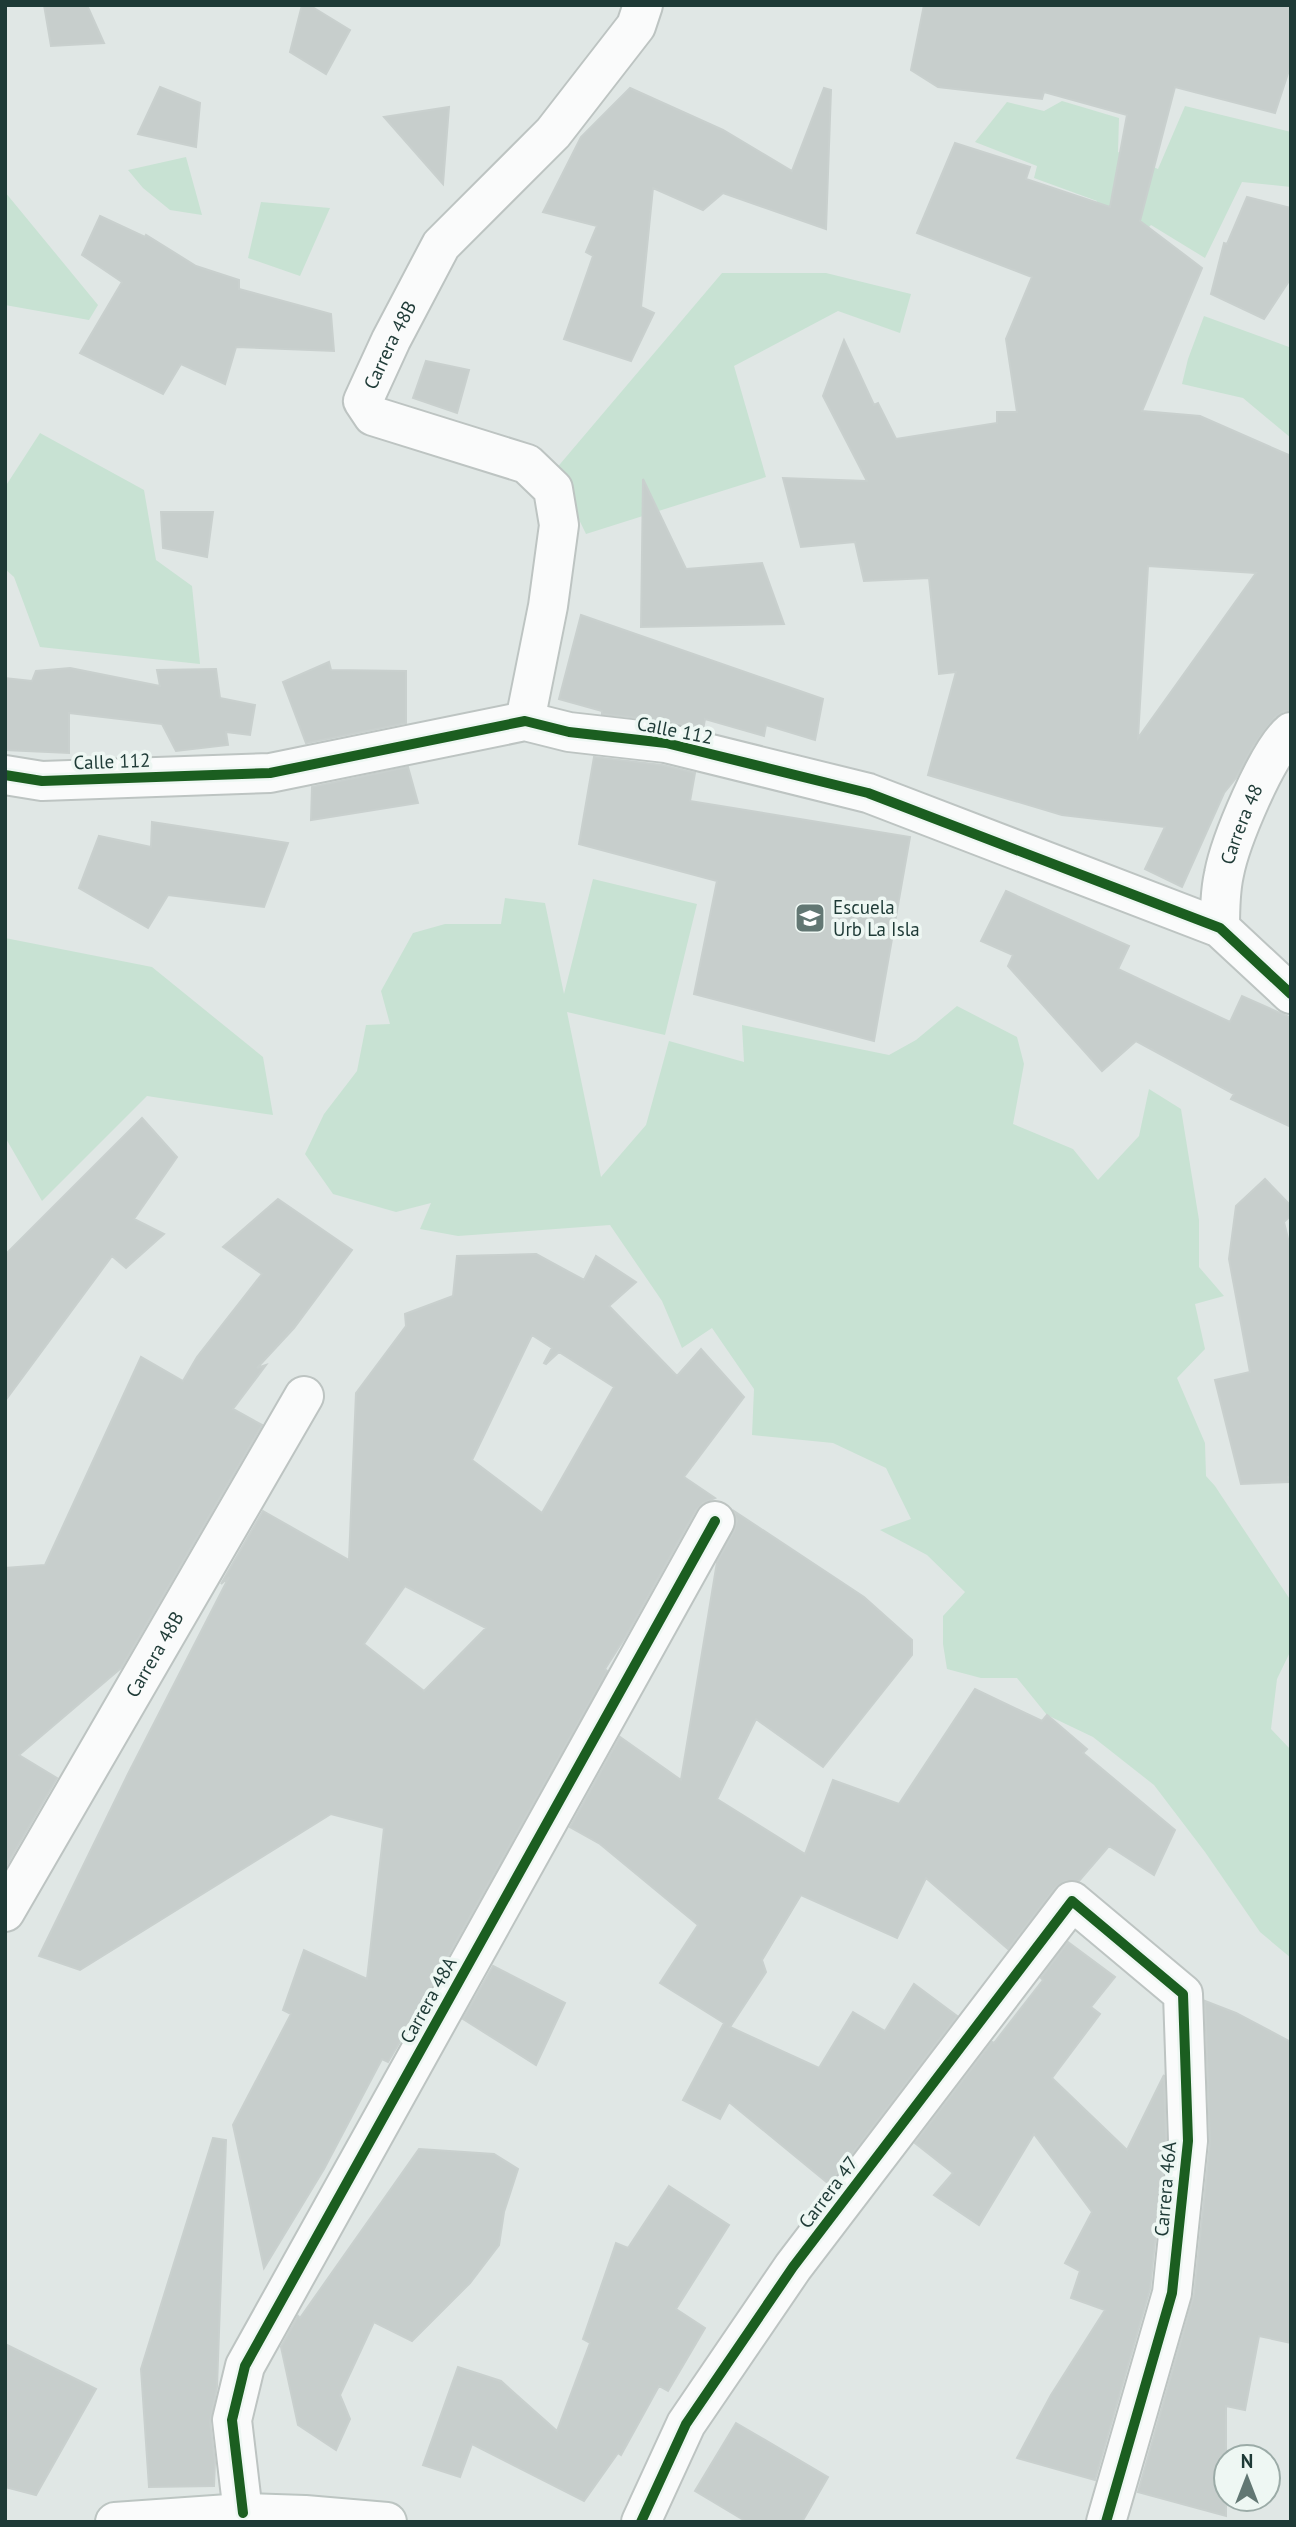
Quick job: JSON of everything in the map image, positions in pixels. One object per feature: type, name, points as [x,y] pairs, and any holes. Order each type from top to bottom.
[{"type":"street","name":"Carrera 48B","points":[[525,721],[548,606],[558,525],[554,489],[527,464],[373,415],[363,401],[391,340],[442,245],[553,133],[636,26],[643,5]]},
{"type":"street","name":"Calle 112","points":[[5,775],[42,780],[270,773],[525,721],[569,732],[666,743],[868,793],[1220,928],[1291,994]]},
{"type":"street","name":"Carrera 48","points":[[1220,928],[1224,872],[1243,818],[1255,788],[1282,740],[1291,732]]},
{"type":"street","name":"Carrera 48B","points":[[5,1912],[304,1396]]},
{"type":"street","name":"Carrera 48A","points":[[243,2513],[232,2420],[245,2366],[715,1521]]},
{"type":"street","name":"Carrera 47","points":[[641,2522],[685,2424],[793,2267],[1072,1901]]},
{"type":"street","name":"Carrera 46A","points":[[1072,1901],[1183,1994],[1188,2141],[1172,2293],[1106,2522]]},
{"type":"street","points":[[115,2522],[243,2513],[387,2522]]},
{"type":"green space","points":[[1062,101],[1119,118],[1118,152],[1158,169],[1185,106],[1291,132],[1291,187],[1242,182],[1205,258],[1151,225],[1133,243],[1088,228],[1097,201],[1034,178],[1037,166],[975,142],[1007,102],[1044,111]]},
{"type":"green space","points":[[186,157],[202,215],[170,210],[143,188],[128,170]]},
{"type":"green space","points":[[5,192],[98,305],[89,320],[5,305]]},
{"type":"green space","points":[[261,202],[330,208],[300,276],[248,258]]},
{"type":"green space","points":[[722,273],[826,273],[911,294],[900,333],[838,311],[734,366],[766,477],[586,534],[555,470]]},
{"type":"green space","points":[[1204,316],[1289,347],[1291,345],[1291,438],[1243,398],[1182,384]]},
{"type":"green space","points":[[40,433],[144,490],[156,560],[192,586],[200,664],[40,647],[14,577],[5,569],[5,487]]},
{"type":"green space","points":[[593,879],[697,904],[665,1035],[567,1012],[601,1177],[646,1125],[669,1041],[744,1062],[742,1025],[889,1055],[916,1040],[957,1006],[1017,1037],[1024,1064],[1013,1124],[1073,1149],[1098,1180],[1139,1136],[1149,1089],[1181,1109],[1199,1220],[1199,1267],[1224,1296],[1195,1304],[1205,1349],[1177,1378],[1205,1443],[1206,1476],[1291,1601],[1291,1650],[1277,1679],[1271,1729],[1291,1750],[1291,1958],[1260,1932],[1205,1852],[1154,1785],[1093,1737],[1047,1715],[1017,1678],[981,1678],[947,1669],[943,1644],[943,1616],[965,1592],[927,1555],[880,1530],[911,1519],[886,1468],[833,1443],[752,1435],[754,1389],[712,1328],[682,1348],[662,1301],[610,1225],[458,1236],[420,1229],[431,1203],[396,1212],[333,1194],[305,1154],[324,1114],[357,1071],[366,1025],[390,1024],[381,991],[413,933],[445,924],[501,924],[505,898],[545,903],[564,994]]},
{"type":"green space","points":[[5,938],[152,967],[263,1057],[273,1115],[147,1096],[42,1201],[5,1137]]},
{"type":"building","points":[[44,5],[87,5],[104,43],[51,46]]},
{"type":"building","points":[[302,5],[309,5],[350,30],[326,74],[290,52]]},
{"type":"building","points":[[924,5],[1291,5],[1291,64],[1275,113],[1175,87],[1140,221],[1202,268],[1142,411],[1200,416],[1291,456],[1291,711],[1284,711],[1275,717],[1253,746],[1236,778],[1224,793],[1182,887],[1145,869],[1165,827],[1062,815],[928,775],[956,672],[939,674],[929,578],[864,581],[855,542],[801,547],[783,478],[867,481],[823,396],[844,340],[874,405],[878,403],[896,439],[997,423],[997,412],[1017,412],[1006,339],[1032,277],[917,233],[955,143],[1030,167],[1026,179],[1110,207],[1127,115],[1044,92],[1042,99],[938,87],[911,70]],"holes":[[[1148,566],[1256,573],[1138,738]]]},
{"type":"building","points":[[160,87],[200,103],[196,147],[138,134]]},
{"type":"building","points":[[630,88],[723,130],[792,171],[824,88],[831,90],[826,229],[723,193],[703,210],[653,188],[641,307],[654,313],[631,361],[564,339],[593,256],[586,252],[597,226],[543,212],[581,137]]},
{"type":"building","points":[[449,107],[443,184],[384,117]]},
{"type":"building","points":[[1247,197],[1291,208],[1291,278],[1264,319],[1211,294],[1224,243],[1227,244]]},
{"type":"building","points":[[100,216],[145,237],[146,235],[196,266],[239,280],[239,289],[331,314],[334,351],[236,347],[225,384],[181,364],[163,394],[80,353],[122,282],[82,255]]},
{"type":"building","points":[[426,361],[469,370],[457,413],[413,398]]},
{"type":"building","points":[[643,479],[686,569],[762,563],[784,624],[641,627]]},
{"type":"building","points":[[161,512],[213,512],[207,557],[163,548]]},
{"type":"building","points":[[581,615],[823,699],[815,740],[766,725],[764,736],[705,719],[703,730],[668,721],[602,714],[602,711],[559,699]]},
{"type":"building","points":[[329,662],[331,670],[406,671],[406,723],[306,743],[283,682]]},
{"type":"building","points":[[70,668],[160,686],[157,670],[216,669],[220,698],[255,705],[250,735],[226,732],[228,745],[176,751],[162,724],[69,713],[69,753],[5,750],[5,678],[32,681],[36,671]]},
{"type":"building","points":[[594,757],[662,765],[695,773],[690,801],[910,837],[874,1041],[694,994],[717,881],[579,844]]},
{"type":"building","points":[[408,767],[418,803],[311,820],[312,787]]},
{"type":"building","points":[[152,822],[288,843],[264,907],[168,895],[148,928],[79,888],[99,836],[151,847]]},
{"type":"building","points":[[1006,891],[1129,946],[1118,969],[1230,1022],[1242,996],[1291,1018],[1291,1127],[1231,1099],[1234,1094],[1136,1041],[1102,1071],[1008,966],[1013,955],[981,941]]},
{"type":"building","points":[[142,1118],[177,1157],[134,1219],[164,1234],[126,1268],[112,1256],[5,1401],[5,1255]]},
{"type":"building","points":[[1265,1179],[1291,1206],[1291,1215],[1284,1222],[1291,1251],[1291,1476],[1288,1477],[1289,1482],[1241,1484],[1215,1380],[1250,1372],[1229,1259],[1236,1206]]},
{"type":"building","points":[[278,1199],[352,1250],[294,1328],[257,1368],[266,1365],[233,1409],[262,1425],[121,1668],[19,1755],[57,1778],[5,1868],[5,1568],[45,1565],[141,1357],[183,1381],[197,1357],[262,1274],[223,1247]]},
{"type":"building","points":[[536,1254],[584,1280],[596,1256],[636,1282],[609,1306],[677,1376],[701,1349],[744,1397],[684,1477],[715,1498],[703,1503],[696,1510],[605,1669],[607,1671],[401,2040],[388,2062],[382,2059],[324,2169],[264,2268],[233,2125],[291,2014],[283,2010],[304,1950],[367,1979],[384,1828],[331,1814],[80,1970],[39,1956],[229,1577],[221,1584],[263,1511],[349,1560],[356,1393],[406,1326],[405,1314],[453,1296],[457,1256]],"holes":[[[532,1335],[552,1348],[544,1363],[559,1352],[614,1387],[542,1513],[472,1460]],[[405,1586],[486,1628],[424,1691],[364,1644]]]},
{"type":"building","points":[[734,1511],[864,1597],[912,1640],[912,1655],[823,1767],[756,1719],[717,1799],[805,1854],[833,1780],[899,1804],[975,1689],[1042,1721],[1047,1715],[1087,1749],[1083,1753],[1175,1830],[1154,1875],[1109,1846],[1079,1881],[1065,1881],[1055,1888],[1008,1949],[926,1878],[897,1938],[801,1895],[762,1960],[766,1972],[730,2027],[819,2068],[853,2012],[885,2031],[914,1984],[957,2016],[829,2184],[729,2102],[720,2119],[683,2100],[724,2023],[660,1983],[698,1925],[600,1844],[570,1827],[620,1737],[681,1780],[717,1562],[734,1531],[737,1521]]},
{"type":"building","points":[[1068,1942],[1115,1977],[1091,2007],[1100,2014],[1052,2078],[1127,2150],[1164,2075],[1166,2140],[1150,2289],[1095,2480],[1017,2458],[1051,2395],[1105,2310],[1071,2298],[1080,2271],[1065,2263],[1092,2212],[1034,2134],[979,2225],[934,2195],[953,2173],[915,2143],[1043,1980],[1041,1978]]},
{"type":"building","points":[[493,1966],[565,2003],[536,2065],[463,2019]]},
{"type":"building","points":[[1205,2001],[1236,2013],[1291,2042],[1291,2343],[1259,2336],[1245,2410],[1226,2406],[1226,2443],[1212,2443],[1212,2512],[1138,2492],[1194,2295],[1210,2143]]},
{"type":"building","points":[[213,2138],[226,2140],[217,2387],[210,2422],[215,2462],[214,2486],[149,2487],[141,2369]]},
{"type":"building","points":[[419,2149],[494,2154],[518,2169],[504,2212],[499,2245],[470,2283],[412,2341],[374,2322],[340,2395],[350,2419],[336,2450],[298,2425],[281,2347],[298,2316],[300,2318]]},
{"type":"building","points":[[669,2186],[729,2225],[676,2309],[705,2328],[668,2391],[659,2386],[621,2455],[618,2453],[584,2501],[472,2444],[460,2477],[423,2465],[458,2367],[501,2381],[557,2431],[590,2343],[583,2339],[616,2243],[628,2248]]},
{"type":"building","points":[[5,2344],[96,2389],[36,2495],[5,2487]]},
{"type":"building","points":[[736,2423],[828,2477],[802,2522],[747,2522],[695,2491]]},
{"type":"cycle path","points":[[5,775],[42,781],[270,773],[525,721],[569,732],[666,743],[868,793],[1220,928],[1291,994]]},
{"type":"cycle path","points":[[243,2513],[232,2420],[245,2366],[715,1521]]},
{"type":"cycle path","points":[[641,2522],[686,2424],[793,2267],[1072,1901],[1183,1994],[1188,2141],[1172,2293],[1106,2522]]},
{"type":"place","name":"Escuela Urb La Isla","points":[[810,918]]}]
